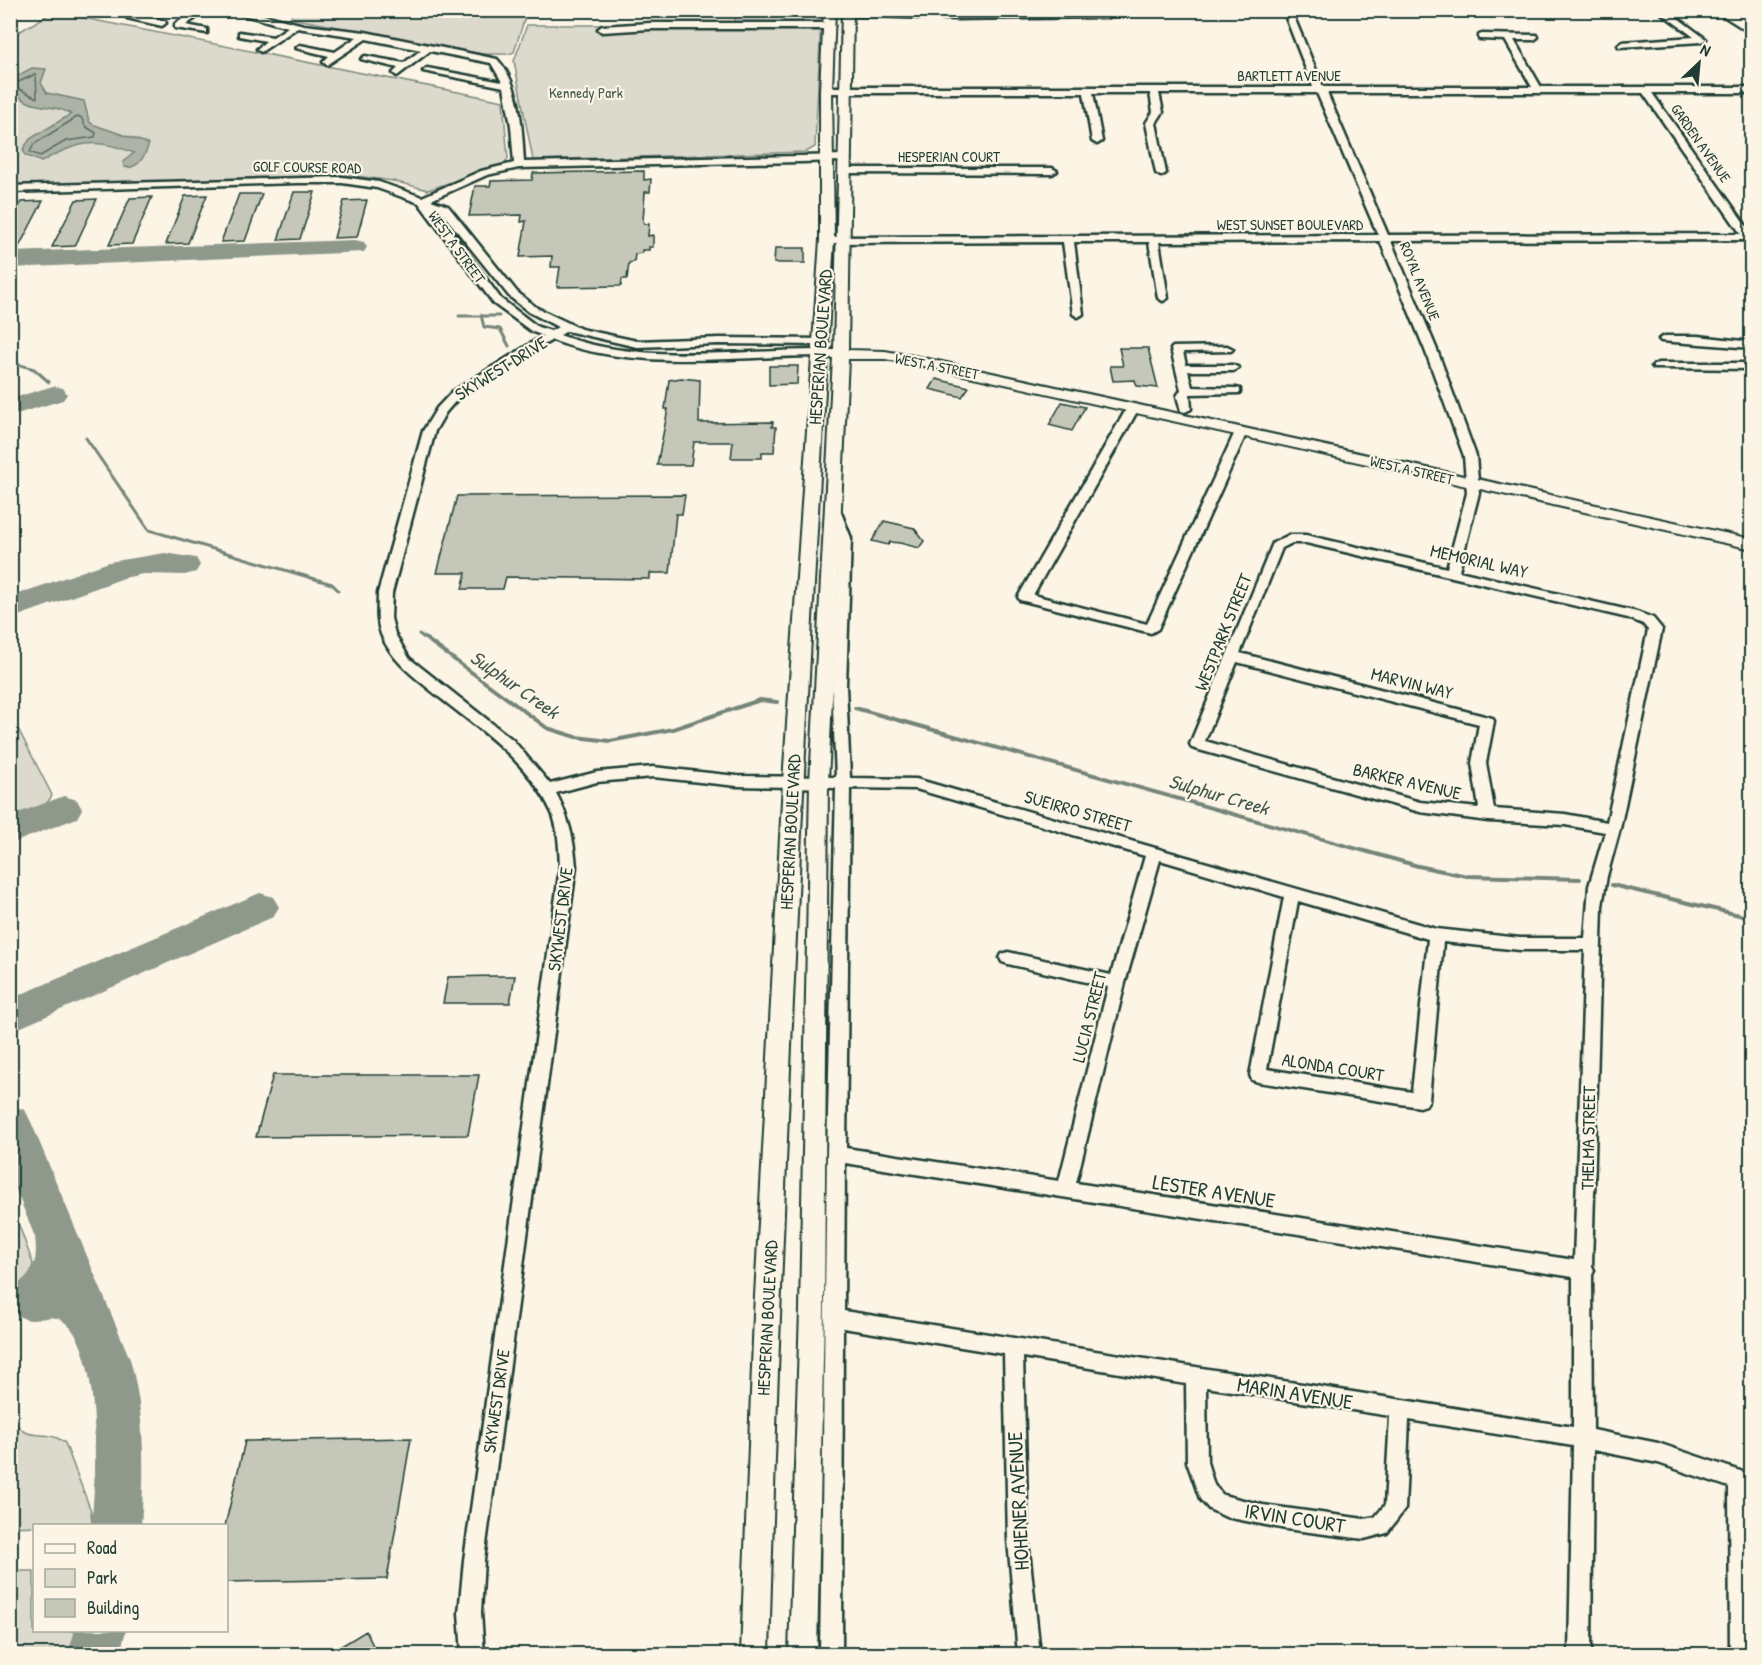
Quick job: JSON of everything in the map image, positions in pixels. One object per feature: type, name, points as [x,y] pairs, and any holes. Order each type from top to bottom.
[{"type":"highway","points":[[1720,10],[1752,30]]},
{"type":"highway","points":[[1735,10],[1752,21]]},
{"type":"main road","name":"HESPERIAN BOULEVARD","points":[[803,1654],[812,1310],[806,782],[821,347],[827,240],[826,90],[830,10]]},
{"type":"main road","name":"HESPERIAN BOULEVARD","points":[[755,1654],[766,1314],[806,782],[834,510],[845,240],[848,12]]},
{"type":"main road","name":"WEST A STREET","points":[[821,347],[907,347],[1037,374],[1752,544]]},
{"type":"main road","name":"WEST A STREET","points":[[841,348],[900,357],[1241,432],[1752,533]]},
{"type":"main road","points":[[1011,381],[1037,374]]},
{"type":"main road","points":[[1133,408],[1148,401]]},
{"type":"street","points":[[121,21],[140,10]]},
{"type":"street","points":[[203,10],[178,26],[204,31]]},
{"type":"street","points":[[230,10],[295,26],[430,47],[494,61],[501,67],[513,106],[519,165]]},
{"type":"street","name":"ROYAL AVENUE","points":[[1287,10],[1385,239],[1470,456],[1473,493],[1452,573]]},
{"type":"street","points":[[1622,45],[1702,39],[1661,10]]},
{"type":"street","points":[[848,12],[1108,13]]},
{"type":"street","points":[[130,16],[162,23]]},
{"type":"street","points":[[261,49],[295,26]]},
{"type":"street","points":[[602,29],[650,26],[830,26]]},
{"type":"street","points":[[242,34],[273,40]]},
{"type":"street","points":[[327,62],[365,36]]},
{"type":"street","points":[[1482,37],[1534,37]]},
{"type":"street","points":[[1508,37],[1538,90]]},
{"type":"street","points":[[397,73],[430,47]]},
{"type":"street","points":[[300,48],[336,55]]},
{"type":"street","points":[[365,59],[405,66]]},
{"type":"street","points":[[455,76],[475,60]]},
{"type":"street","points":[[427,71],[506,85]]},
{"type":"street","name":"BARTLETT AVENUE","points":[[826,90],[1748,90]]},
{"type":"street","points":[[1088,90],[1096,141]]},
{"type":"street","points":[[1154,90],[1158,111],[1152,123],[1161,173]]},
{"type":"street","name":"GARDEN AVENUE","points":[[1646,90],[1750,239]]},
{"type":"street","points":[[1748,90],[1752,99]]},
{"type":"street","points":[[423,200],[484,173],[519,165],[827,158],[845,165]]},
{"type":"street","name":"HESPERIAN COURT","points":[[845,165],[1052,171]]},
{"type":"street","name":"GOLF COURSE ROAD","points":[[10,189],[342,180],[389,188],[423,200]]},
{"type":"street","name":"WEST A STREET","points":[[423,200],[444,208],[454,217],[485,260],[523,302],[564,327],[637,344],[719,341],[821,347]]},
{"type":"street","name":"WEST A STREET","points":[[423,200],[441,221],[496,300],[519,320],[551,336],[593,349],[638,355],[821,347]]},
{"type":"street","points":[[1068,237],[1078,314]]},
{"type":"street","name":"WEST SUNSET BOULEVARD","points":[[827,240],[1068,237],[1750,239]]},
{"type":"street","points":[[1153,238],[1163,298]]},
{"type":"street","name":"SKYWEST DRIVE","points":[[473,1654],[470,1613],[474,1560],[568,867],[564,831],[547,790],[508,744],[404,660],[388,634],[384,604],[429,431],[441,410],[464,388],[564,327]]},
{"type":"street","points":[[1665,339],[1698,339],[1752,345]]},
{"type":"street","points":[[1185,409],[1183,396],[1186,390],[1177,349],[1227,349]]},
{"type":"street","points":[[1658,366],[1752,366]]},
{"type":"street","points":[[1181,368],[1233,368]]},
{"type":"street","points":[[1186,390],[1236,391]]},
{"type":"street","points":[[1133,408],[1025,597],[1150,629],[1241,432]]},
{"type":"street","name":"HESPERIAN BOULEVARD","points":[[831,1654],[836,1154],[843,782],[839,686],[845,538],[834,510]]},
{"type":"street","name":"MEMORIAL WAY","points":[[1289,538],[1306,539],[1632,615],[1648,621],[1655,629]]},
{"type":"street","name":"WESTPARK STREET","points":[[1197,744],[1277,546],[1289,538]]},
{"type":"street","name":"THELMA STREET","points":[[1580,1654],[1583,1438],[1581,1332],[1585,1270],[1591,944],[1596,879],[1607,854],[1613,829],[1655,629]]},
{"type":"street","name":"MARVIN WAY","points":[[1233,656],[1487,721],[1479,764],[1488,816]]},
{"type":"street","name":"BARKER AVENUE","points":[[1197,744],[1420,807],[1488,816],[1561,818],[1586,821],[1613,829]]},
{"type":"street","name":"SUEIRRO STREET","points":[[547,790],[597,777],[653,772],[737,781],[916,784],[1436,935],[1520,944],[1591,944]]},
{"type":"street","name":"LUCIA STREET","points":[[1065,1191],[1117,983],[1154,853]]},
{"type":"street","name":"ALONDA COURT","points":[[1292,893],[1258,1075],[1420,1100],[1436,935]]},
{"type":"street","points":[[1008,958],[1117,983]]},
{"type":"street","name":"LESTER AVENUE","points":[[836,1154],[1585,1270]]},
{"type":"street","name":"MARIN AVENUE","points":[[834,1318],[1196,1378],[1583,1438],[1658,1453],[1745,1483]]},
{"type":"street","name":"HOHENER AVENUE","points":[[1012,1348],[1017,1503],[1024,1620],[1029,1654]]},
{"type":"street","name":"IRVIN COURT","points":[[1196,1378],[1196,1456],[1203,1484],[1216,1502],[1243,1511],[1364,1529],[1380,1526],[1395,1509],[1400,1409]]},
{"type":"street","points":[[1741,1654],[1745,1483]]},
{"type":"green space","points":[[294,10],[527,11],[514,52],[482,54],[290,18]]},
{"type":"green space","name":"Kennedy Park","points":[[736,11],[817,11],[817,19],[821,20],[815,147],[806,152],[533,160],[514,61],[527,25],[734,25]]},
{"type":"green space","points":[[53,12],[503,101],[508,159],[502,165],[428,190],[393,181],[349,175],[11,186],[10,37]]},
{"type":"green space","points":[[10,713],[52,795],[45,805],[11,821]]},
{"type":"green space","points":[[11,1203],[33,1264],[29,1278],[11,1295]]},
{"type":"green space","points":[[11,1412],[22,1430],[35,1435],[57,1438],[65,1443],[91,1511],[92,1524],[33,1524],[33,1526],[11,1527]]},
{"type":"green space","points":[[11,1571],[33,1571],[33,1632],[79,1632],[73,1654],[11,1654]]},
{"type":"water","points":[[32,68],[46,69],[41,83],[47,93],[84,101],[89,121],[92,124],[149,144],[141,161],[134,166],[124,167],[123,162],[134,153],[97,144],[76,146],[41,162],[25,155],[23,149],[30,139],[71,114],[33,104],[11,93],[11,79]]},
{"type":"building","points":[[644,171],[644,180],[651,179],[650,192],[645,192],[643,221],[644,224],[649,224],[648,236],[653,235],[653,247],[635,254],[634,262],[629,263],[627,279],[622,279],[621,286],[557,287],[560,267],[551,267],[552,256],[520,257],[526,221],[521,222],[522,215],[469,216],[475,186],[490,186],[491,181],[532,180],[533,173]]},
{"type":"building","points":[[294,192],[315,192],[300,239],[278,240]]},
{"type":"building","points":[[239,194],[262,194],[245,241],[221,242]]},
{"type":"building","points":[[207,195],[188,243],[166,244],[185,196]]},
{"type":"building","points":[[152,197],[132,244],[109,245],[130,198]]},
{"type":"building","points":[[97,199],[75,246],[52,247],[76,200]]},
{"type":"building","points":[[367,200],[357,237],[334,238],[344,201]]},
{"type":"building","points":[[43,201],[10,264],[10,220],[21,202]]},
{"type":"building","points":[[775,248],[805,248],[805,263],[774,263]]},
{"type":"building","points":[[1119,348],[1148,348],[1158,388],[1137,386],[1135,380],[1113,381],[1110,366],[1123,366]]},
{"type":"building","points":[[769,366],[798,366],[797,384],[769,385]]},
{"type":"building","points":[[681,378],[700,380],[699,423],[773,422],[772,427],[776,427],[774,452],[762,452],[762,458],[731,458],[733,442],[694,442],[691,465],[657,465],[668,409],[665,409],[669,380]]},
{"type":"building","points":[[936,379],[969,387],[962,397],[930,389]]},
{"type":"building","points":[[1062,402],[1085,407],[1072,431],[1049,425]]},
{"type":"building","points":[[685,495],[682,514],[676,514],[670,573],[650,573],[650,579],[506,577],[503,589],[462,589],[466,573],[437,573],[457,496]]},
{"type":"building","points":[[884,521],[914,528],[924,541],[919,548],[900,543],[890,542],[888,545],[872,541]]},
{"type":"building","points":[[515,976],[510,1003],[443,1003],[448,977]]},
{"type":"building","points":[[273,1075],[479,1075],[468,1135],[256,1137]]},
{"type":"building","points":[[411,1438],[387,1579],[228,1582],[228,1524],[225,1524],[245,1441]]},
{"type":"building","points":[[366,1631],[377,1654],[328,1654]]},
{"type":"waterway","points":[[459,316],[481,316]]},
{"type":"waterway","points":[[481,316],[499,316]]},
{"type":"waterway","points":[[481,316],[484,327],[500,329],[509,346]]},
{"type":"waterway","name":"Sulphur Creek","points":[[10,362],[34,369],[49,382]]},
{"type":"waterway","name":"Sulphur Creek","points":[[86,438],[149,530],[332,584],[338,590]]},
{"type":"waterway","name":"Sulphur Creek","points":[[419,634],[427,640]]},
{"type":"waterway","name":"Sulphur Creek","points":[[425,638],[547,728],[576,737],[610,741],[673,729],[760,700],[777,702]]},
{"type":"waterway","name":"Sulphur Creek","points":[[855,708],[1418,866],[1467,876],[1580,879]]},
{"type":"waterway","name":"Sulphur Creek","points":[[1612,885],[1752,918]]},
{"type":"taxiway","points":[[10,260],[355,247]]},
{"type":"taxiway","points":[[10,408],[53,394]]},
{"type":"taxiway","points":[[10,609],[73,584],[120,569],[143,564],[185,565]]},
{"type":"taxiway","points":[[10,831],[64,809]]},
{"type":"taxiway","points":[[10,1016],[260,907]]},
{"type":"taxiway","points":[[10,1122],[107,1359],[113,1380],[120,1442],[120,1483],[116,1524]]},
{"type":"taxiway","points":[[57,1238],[58,1257],[53,1273],[44,1288],[30,1300],[55,1297],[70,1301],[89,1317]]},
{"type":"taxiway","points":[[94,1654],[100,1632]]}]
